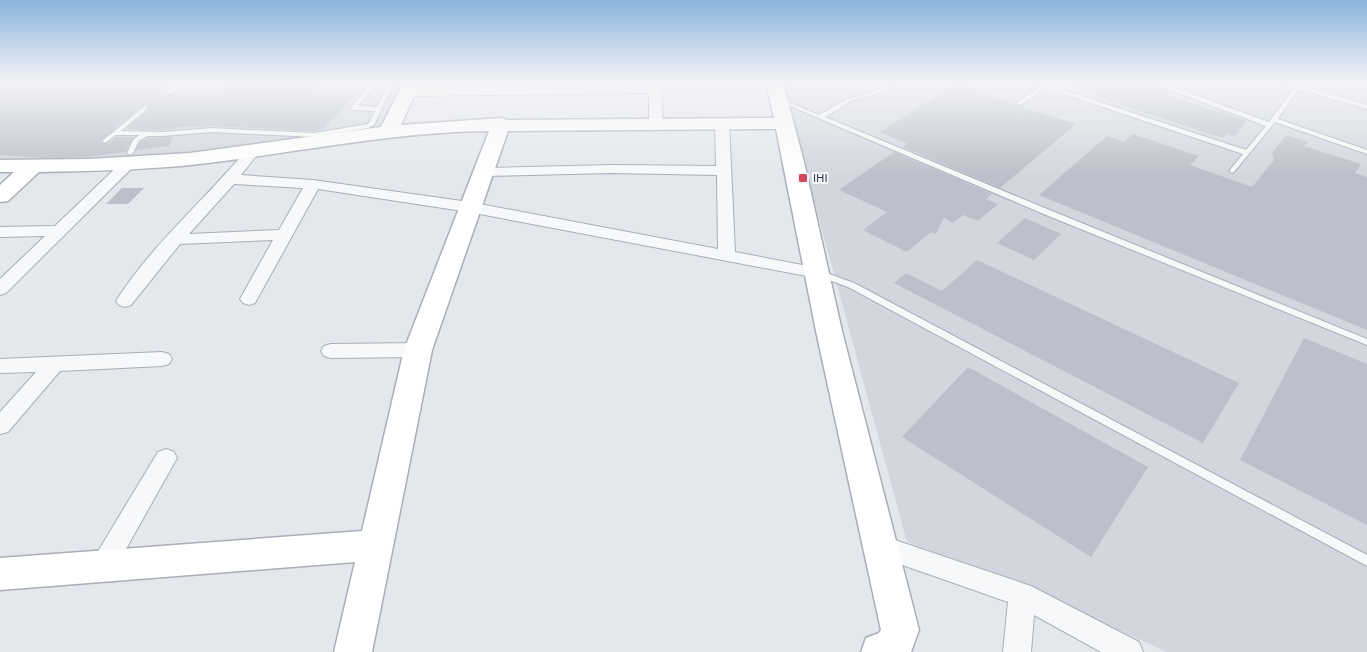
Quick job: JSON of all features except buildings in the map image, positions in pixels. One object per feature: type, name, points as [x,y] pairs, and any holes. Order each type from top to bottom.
[{"type":"street","points":[[388,132],[397,113]]},
{"type":"street","points":[[656,113],[656,123]]},
{"type":"street","points":[[0,166],[33,166],[130,158],[190,159],[388,132],[453,126],[722,123],[748,113]]},
{"type":"street","points":[[782,113],[900,630],[896,644],[888,651],[880,652]]},
{"type":"street","points":[[722,123],[727,256]]},
{"type":"street","points":[[353,652],[418,350],[469,207],[502,124]]},
{"type":"street","points":[[125,301],[139,280],[174,239],[232,179],[254,150]]},
{"type":"street","points":[[0,289],[130,158]]},
{"type":"street","points":[[0,196],[33,166]]},
{"type":"street","points":[[484,172],[612,168],[724,171]]},
{"type":"street","points":[[232,179],[313,184],[469,207],[817,273]]},
{"type":"street","points":[[249,299],[313,184]]},
{"type":"street","points":[[0,232],[59,231]]},
{"type":"street","points":[[174,239],[285,235]]},
{"type":"street","points":[[331,351],[418,350]]},
{"type":"street","points":[[0,366],[162,359]]},
{"type":"street","points":[[0,426],[55,363]]},
{"type":"street","points":[[103,566],[166,458]]},
{"type":"street","points":[[0,574],[376,545]]},
{"type":"street","points":[[880,546],[1022,595],[1129,652]]},
{"type":"street","points":[[1017,652],[1022,595]]},
{"type":"lane","points":[[105,141],[138,113]]},
{"type":"lane","points":[[115,133],[145,134],[210,130],[314,135],[369,126],[376,113]]},
{"type":"lane","points":[[810,113],[1367,342]]},
{"type":"lane","points":[[820,117],[826,113]]},
{"type":"lane","points":[[1129,113],[1247,153]]},
{"type":"lane","points":[[1246,113],[1367,152]]},
{"type":"lane","points":[[1232,171],[1278,113]]},
{"type":"lane","points":[[130,158],[136,140],[145,134]]},
{"type":"lane","points":[[0,161],[79,160]]},
{"type":"lane","points":[[817,273],[851,285],[1367,561]]},
{"type":"shaded area","points":[[0,113],[392,113],[385,127],[193,156],[0,163]]},
{"type":"shaded area","points":[[790,113],[1367,113],[1367,652],[1167,652],[1017,584],[907,542]]},
{"type":"place","name":"IHI","points":[[803,178]]}]
